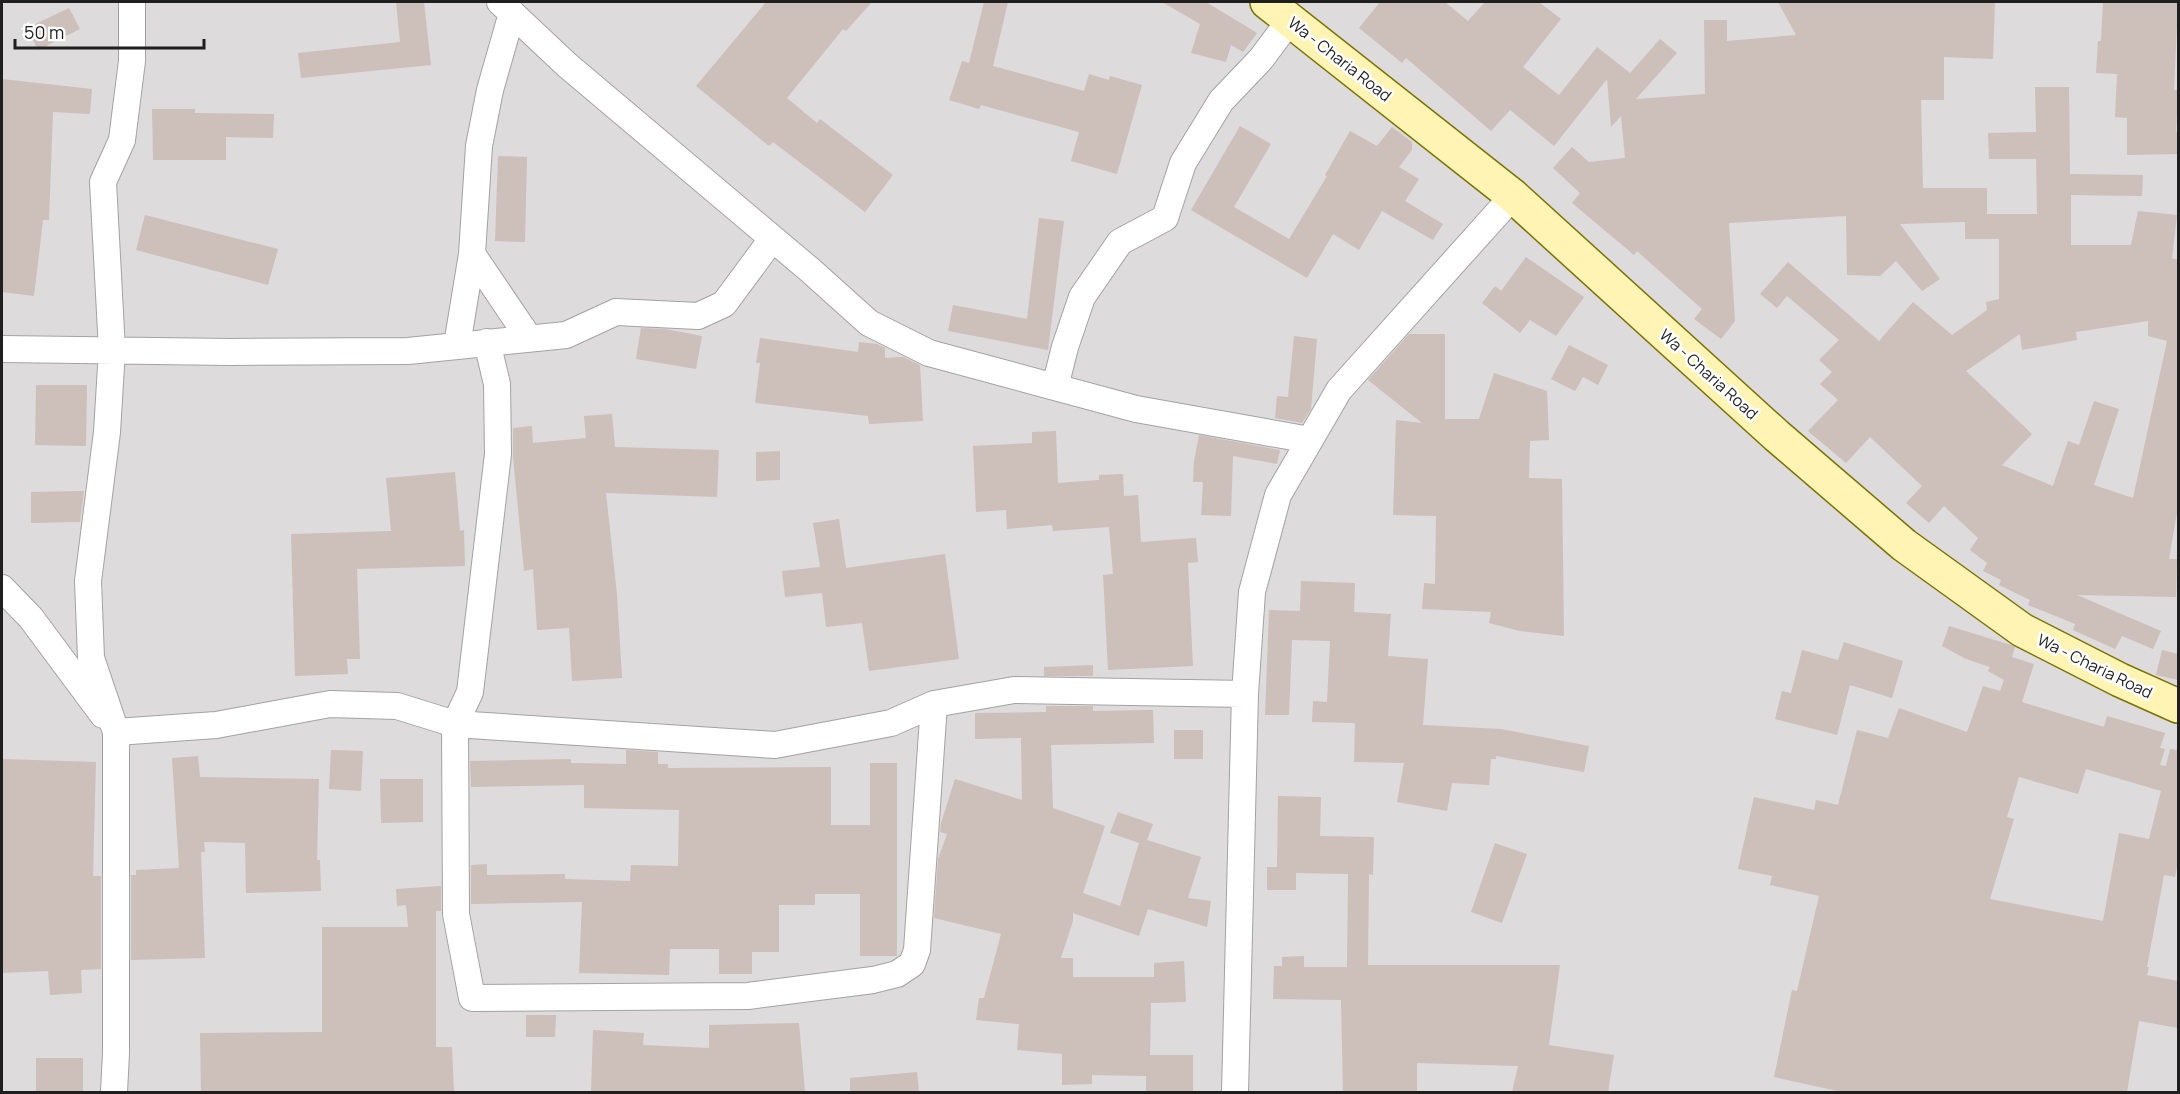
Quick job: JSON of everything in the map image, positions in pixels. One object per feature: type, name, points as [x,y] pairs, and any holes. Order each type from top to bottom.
[{"type":"street","points":[[114,1092],[116,732],[91,658],[88,581],[107,432],[112,350],[103,182],[122,140],[132,61],[132,2]]},
{"type":"street","points":[[458,345],[471,254],[479,146],[506,7]]},
{"type":"street","points":[[506,7],[567,65],[870,323],[879,328],[929,353],[1136,409],[1310,440]]},
{"type":"street","points":[[1055,387],[1065,347],[1082,297],[1120,242],[1165,218],[1183,163],[1221,101],[1261,59],[1279,11]]},
{"type":"street","name":"Wa - Charia Road","points":[[1279,11],[1513,196],[1777,436],[1904,545],[2022,630],[2120,680],[2178,706]]},
{"type":"street","points":[[1235,1092],[1245,694],[1252,592],[1278,495],[1339,390],[1513,196]]},
{"type":"street","points":[[2,349],[231,352],[408,351],[566,334],[616,312],[698,316],[724,304],[772,239]]},
{"type":"street","points":[[471,254],[529,338]]},
{"type":"street","points":[[487,342],[497,384],[498,454],[470,692],[455,724],[456,914],[472,998],[748,996],[873,980],[897,974],[912,964],[917,950],[934,704]]},
{"type":"street","points":[[2,588],[31,618],[116,732]]},
{"type":"street","points":[[116,732],[216,725],[330,704],[397,706],[455,724],[775,745],[891,723],[934,704],[1014,690],[1245,694]]},
{"type":"shaded area","points":[[2,2],[2178,2],[2178,1092],[2,1092]]},
{"type":"building","points":[[396,2],[424,2],[431,65],[301,78],[298,53],[400,42]]},
{"type":"building","points":[[766,2],[872,2],[846,31],[843,29],[787,98],[817,123],[820,119],[893,175],[865,212],[773,142],[769,146],[696,86]]},
{"type":"building","points":[[984,2],[1008,2],[993,66],[1084,91],[1089,74],[1109,80],[1110,76],[1142,85],[1117,174],[1071,161],[1079,132],[981,105],[979,109],[949,100],[962,61],[969,63]]},
{"type":"building","points":[[1162,2],[1206,2],[1257,33],[1243,52],[1231,45],[1226,62],[1191,53],[1200,24]]},
{"type":"building","points":[[1380,2],[1445,2],[1468,21],[1485,2],[1539,2],[1561,19],[1523,67],[1559,95],[1597,47],[1630,73],[1660,39],[1677,53],[1636,99],[1705,94],[1704,20],[1727,20],[1727,41],[1796,35],[1778,2],[1995,2],[1993,59],[1944,57],[1944,100],[1921,100],[1923,188],[1987,188],[1987,214],[2037,214],[2036,159],[1989,159],[1988,133],[2036,132],[2035,87],[2069,87],[2070,174],[2143,175],[2142,196],[2071,195],[2071,245],[2131,245],[2138,211],[2177,215],[2172,259],[2178,259],[2178,506],[2169,559],[2177,559],[2176,597],[2077,595],[2161,631],[2153,649],[2122,636],[2115,649],[2073,630],[2075,624],[2028,605],[2030,600],[1999,585],[2001,580],[1983,571],[1987,563],[1970,550],[1978,538],[1944,506],[1929,523],[1906,503],[1922,486],[1870,437],[1846,463],[1808,431],[1838,400],[1820,384],[1832,372],[1819,360],[1839,340],[1787,296],[1777,308],[1760,294],[1788,262],[1879,341],[1913,302],[1952,335],[1987,310],[1986,302],[1999,299],[1999,239],[1965,239],[1965,222],[1900,224],[1940,279],[1922,291],[1896,261],[1880,276],[1847,275],[1846,216],[1729,223],[1735,321],[1721,339],[1694,319],[1702,309],[1637,251],[1634,255],[1572,203],[1580,193],[1553,168],[1572,147],[1589,162],[1625,158],[1621,116],[1611,127],[1607,79],[1554,146],[1510,110],[1491,131],[1406,58],[1402,63],[1359,28]],"holes":[[[2148,321],[2148,336],[2167,341],[2133,498],[2094,485],[2119,409],[2094,401],[2079,445],[2068,441],[2053,486],[2002,465],[2032,434],[1966,371],[2020,334],[2022,350],[2077,340],[2076,332]]]},
{"type":"building","points":[[2103,2],[2178,2],[2174,90],[2178,90],[2176,132],[2178,132],[2178,154],[2127,155],[2127,118],[2115,117],[2117,74],[2096,73],[2098,41],[2101,41]]},
{"type":"building","points":[[69,8],[80,29],[38,50],[27,28]]},
{"type":"building","points":[[2,79],[92,89],[90,114],[53,112],[49,220],[43,220],[34,296],[2,292]]},
{"type":"building","points":[[152,109],[195,109],[195,113],[274,114],[273,138],[226,137],[226,160],[153,160]]},
{"type":"building","points":[[1240,126],[1271,144],[1234,207],[1289,239],[1327,176],[1325,175],[1350,131],[1377,146],[1392,127],[1412,142],[1412,150],[1399,167],[1419,179],[1405,201],[1443,224],[1433,240],[1382,211],[1359,250],[1333,234],[1307,278],[1191,210]]},
{"type":"building","points":[[498,156],[527,157],[525,242],[495,241]]},
{"type":"building","points":[[145,215],[278,249],[268,285],[136,250]]},
{"type":"building","points":[[1039,218],[1064,221],[1048,350],[948,331],[953,305],[1027,319]]},
{"type":"building","points":[[1526,257],[1584,297],[1556,336],[1530,320],[1520,333],[1482,303],[1495,286],[1501,291]]},
{"type":"building","points":[[641,328],[665,329],[702,336],[696,369],[636,359]]},
{"type":"building","points":[[1409,334],[1445,334],[1445,419],[1479,419],[1494,373],[1547,391],[1549,440],[1530,441],[1529,478],[1562,479],[1564,636],[1520,631],[1489,623],[1491,612],[1422,609],[1424,583],[1435,584],[1436,516],[1393,515],[1396,420],[1422,423],[1368,380]]},
{"type":"building","points":[[1294,336],[1317,339],[1311,409],[1302,423],[1275,418],[1277,396],[1288,397]]},
{"type":"building","points":[[760,338],[858,352],[859,342],[877,344],[885,348],[885,358],[903,357],[920,365],[923,421],[869,424],[868,416],[755,403],[760,363],[756,363]]},
{"type":"building","points":[[1569,345],[1608,365],[1598,385],[1583,377],[1575,391],[1551,379]]},
{"type":"building","points":[[36,385],[87,385],[86,446],[35,445]]},
{"type":"building","points":[[612,414],[615,447],[719,450],[717,497],[606,493],[617,594],[622,678],[572,681],[569,628],[537,630],[533,569],[524,571],[513,457],[513,428],[532,426],[533,443],[586,438],[584,416]]},
{"type":"building","points":[[1056,431],[1058,483],[1099,480],[1099,475],[1123,474],[1124,496],[1138,495],[1141,542],[1196,538],[1198,562],[1188,563],[1193,666],[1108,670],[1103,575],[1113,574],[1109,527],[1053,531],[1052,525],[1007,529],[1006,510],[976,512],[973,446],[1032,443],[1032,432]]},
{"type":"building","points":[[1199,435],[1280,450],[1277,464],[1233,456],[1231,516],[1201,515],[1203,482],[1193,482]]},
{"type":"building","points":[[780,451],[780,480],[756,481],[756,452]]},
{"type":"building","points":[[455,472],[460,531],[464,530],[465,566],[357,569],[360,659],[347,659],[348,674],[295,676],[291,534],[391,531],[386,478]]},
{"type":"building","points":[[84,491],[80,522],[31,523],[31,492]]},
{"type":"building","points":[[839,519],[846,568],[945,554],[959,659],[869,671],[862,623],[826,627],[822,593],[785,597],[782,571],[820,567],[813,523]]},
{"type":"building","points":[[1301,581],[1355,583],[1354,612],[1391,614],[1388,656],[1428,659],[1423,725],[1501,729],[1589,746],[1584,772],[1496,756],[1496,759],[1491,759],[1489,785],[1452,783],[1447,811],[1397,802],[1404,763],[1354,762],[1355,723],[1312,722],[1313,701],[1327,702],[1330,641],[1292,640],[1289,715],[1265,715],[1269,610],[1300,611]]},
{"type":"building","points":[[1949,626],[2011,645],[2015,647],[2012,657],[2034,664],[2022,702],[2104,727],[2107,716],[2165,733],[2160,748],[2165,749],[2160,765],[2166,766],[2170,749],[2178,750],[2178,862],[2175,877],[2164,875],[2147,975],[2178,981],[2178,1028],[2139,1021],[2127,1092],[1842,1092],[1774,1077],[1792,990],[1797,991],[1819,896],[1770,885],[1772,876],[1738,869],[1754,797],[1814,810],[1816,800],[1838,805],[1857,730],[1888,738],[1899,708],[1967,732],[1983,686],[2000,691],[2004,680],[1988,671],[1990,667],[1966,659],[1942,646]],"holes":[[[2086,769],[2161,791],[2149,839],[2119,833],[2103,921],[1990,899],[2014,819],[2007,817],[2019,777],[2078,794]]]},
{"type":"building","points":[[1844,642],[1903,661],[1892,698],[1850,685],[1837,735],[1775,719],[1782,691],[1791,693],[1802,650],[1838,660]]},
{"type":"building","points":[[2162,650],[2178,654],[2178,680],[2156,675]]},
{"type":"building","points":[[1093,665],[1093,676],[1044,676],[1044,667]]},
{"type":"building","points":[[1046,706],[1093,706],[1093,711],[1153,710],[1154,743],[1051,745],[1053,808],[1105,826],[1083,893],[1120,906],[1139,843],[1110,833],[1118,812],[1153,824],[1147,840],[1201,857],[1188,898],[1211,901],[1207,927],[1148,909],[1139,936],[1073,913],[1073,921],[1061,958],[1073,958],[1073,977],[1154,977],[1154,963],[1184,961],[1186,1002],[1151,1003],[1150,1055],[1193,1055],[1193,1092],[1146,1092],[1146,1076],[1092,1075],[1092,1084],[1062,1085],[1062,1054],[1017,1050],[1019,1024],[976,1020],[979,998],[984,998],[1001,934],[934,918],[938,859],[947,834],[940,832],[941,823],[955,779],[1022,800],[1021,738],[975,739],[975,713],[1046,712]]},
{"type":"building","points":[[1174,730],[1203,730],[1203,759],[1174,759]]},
{"type":"building","points":[[331,750],[363,751],[361,791],[329,789]]},
{"type":"building","points":[[626,750],[658,752],[658,764],[668,764],[668,768],[831,767],[831,825],[870,825],[870,763],[897,763],[897,956],[860,956],[860,894],[815,894],[815,905],[779,905],[779,952],[752,952],[752,974],[719,974],[719,949],[670,949],[669,975],[579,973],[582,902],[471,904],[471,865],[487,864],[487,875],[565,874],[565,879],[630,881],[631,865],[678,866],[679,810],[584,808],[584,785],[471,787],[470,761],[571,759],[571,763],[626,764]]},
{"type":"building","points":[[198,756],[200,777],[319,779],[317,860],[320,860],[321,891],[246,893],[245,843],[204,842],[205,852],[201,852],[205,958],[131,960],[131,875],[136,875],[136,870],[179,868],[172,758]]},
{"type":"building","points":[[2,759],[96,762],[93,876],[101,876],[101,969],[81,970],[82,993],[50,995],[48,971],[2,973]]},
{"type":"building","points":[[380,779],[423,779],[423,822],[381,823]]},
{"type":"building","points":[[1278,796],[1321,797],[1320,836],[1374,837],[1373,875],[1369,874],[1368,965],[1560,965],[1549,1045],[1614,1055],[1608,1092],[1512,1092],[1518,1066],[1417,1063],[1417,1092],[1343,1092],[1341,1000],[1273,999],[1274,966],[1282,966],[1282,957],[1304,956],[1304,967],[1347,967],[1348,874],[1296,873],[1296,890],[1267,890],[1267,867],[1277,867]]},
{"type":"building","points":[[1495,843],[1527,854],[1502,923],[1471,912]]},
{"type":"building","points":[[441,886],[441,911],[436,911],[436,1047],[452,1047],[454,1092],[201,1092],[200,1033],[322,1032],[322,927],[408,927],[406,905],[397,906],[396,889]]},
{"type":"building","points":[[526,1015],[556,1015],[555,1037],[526,1037]]},
{"type":"building","points":[[799,1023],[805,1092],[591,1092],[593,1030],[644,1033],[643,1045],[709,1048],[709,1025]]},
{"type":"building","points":[[36,1058],[83,1058],[83,1092],[36,1092]]},
{"type":"building","points":[[917,1072],[919,1092],[850,1092],[850,1078]]}]
